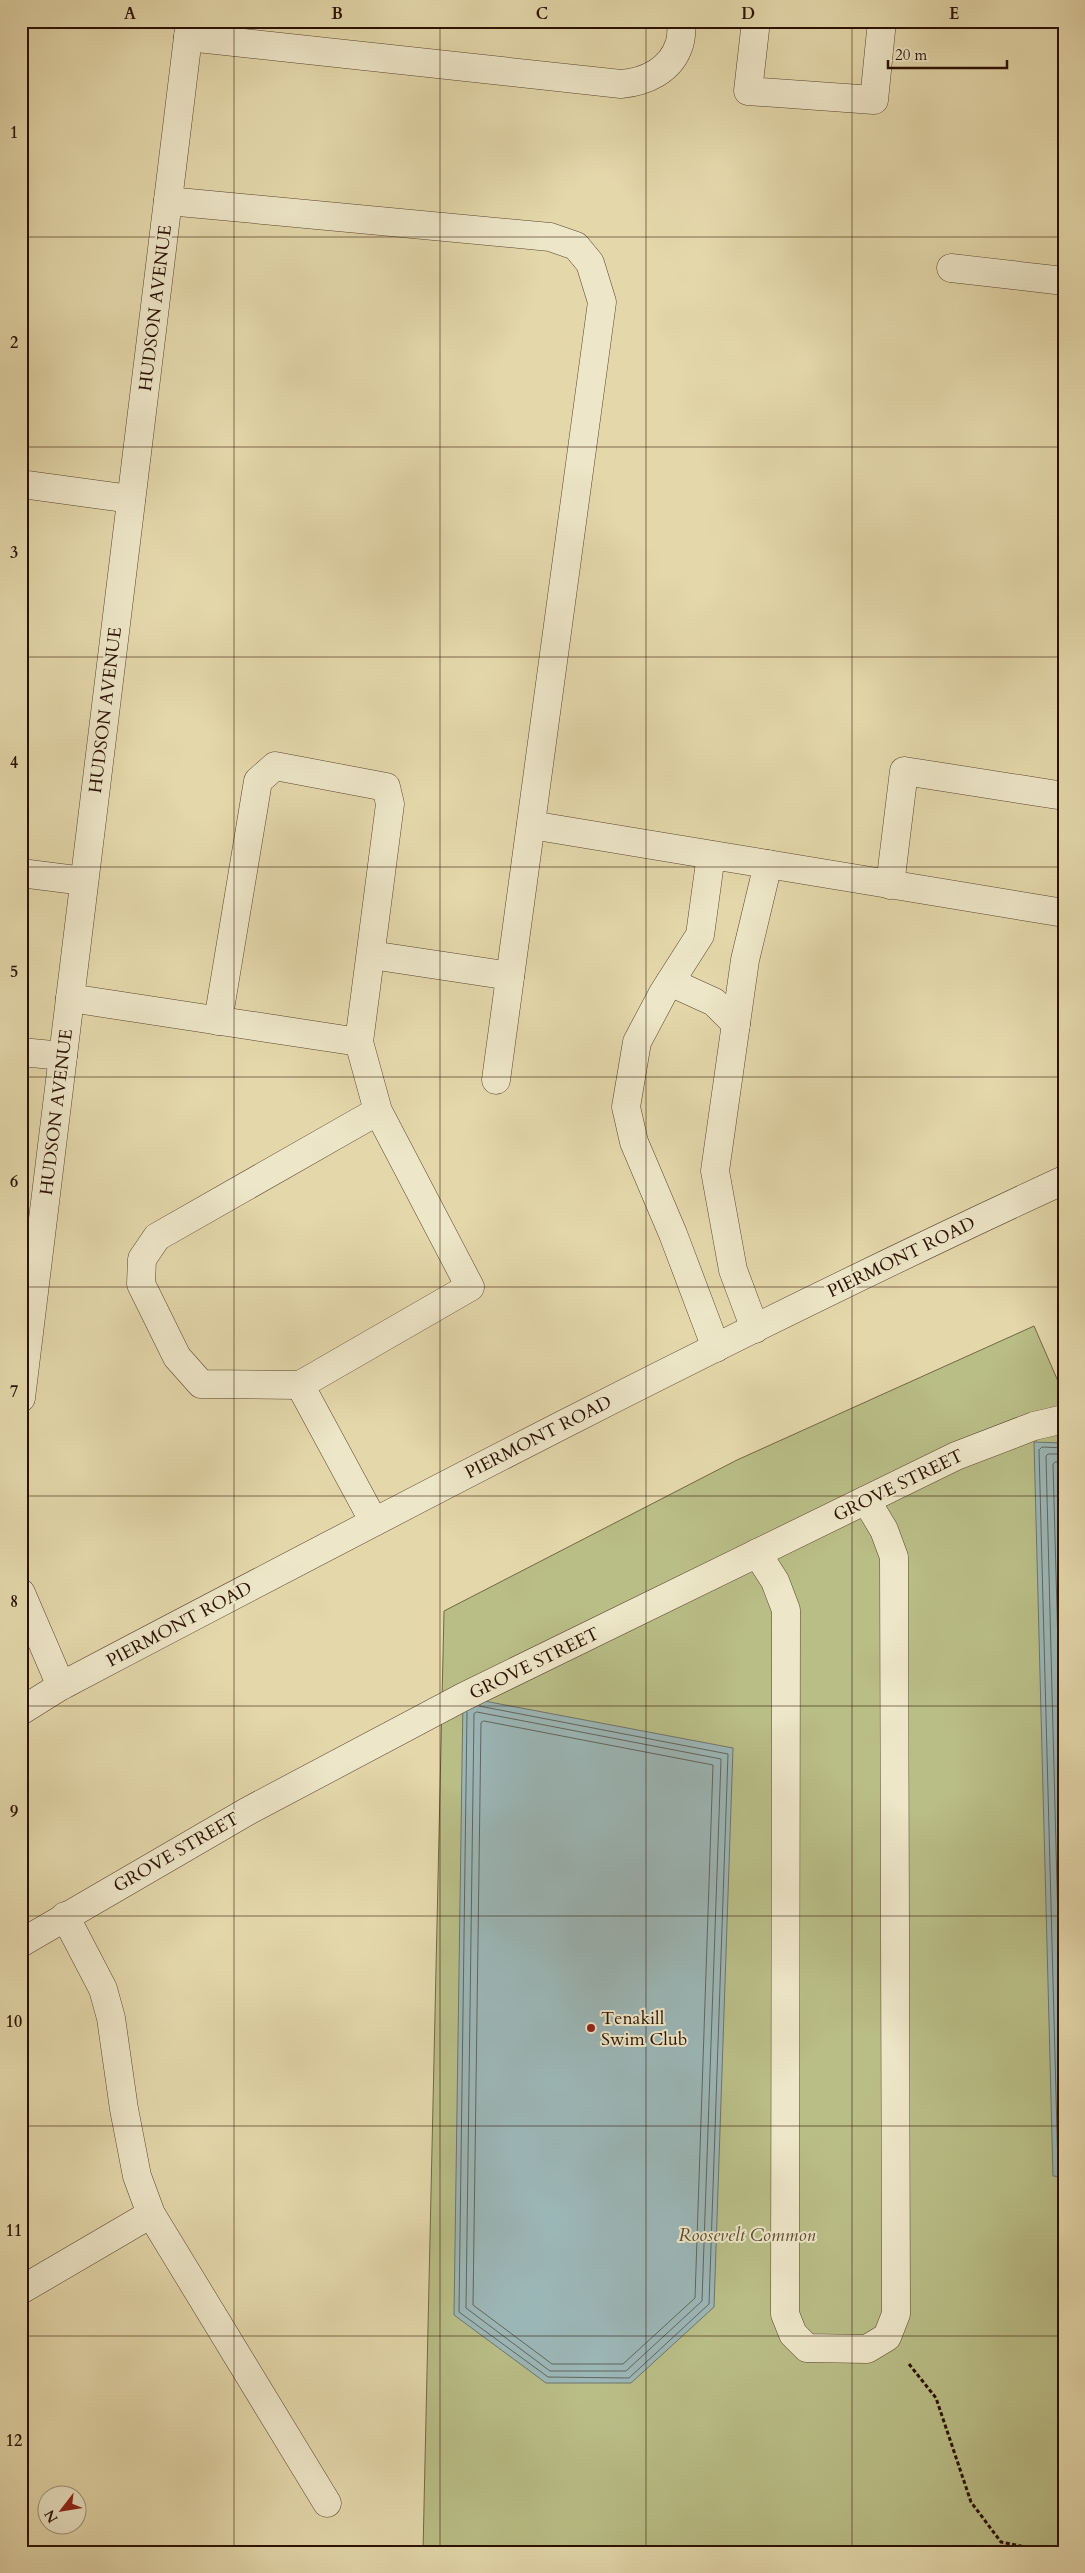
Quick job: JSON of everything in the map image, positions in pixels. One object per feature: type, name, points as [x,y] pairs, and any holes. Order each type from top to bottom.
[{"type":"street","points":[[189,29],[622,84],[639,83],[656,74],[670,60],[679,45],[682,21]]},
{"type":"street","points":[[756,21],[748,91],[874,100],[882,21]]},
{"type":"street","name":"HUDSON AVENUE","points":[[21,1398],[189,29]]},
{"type":"street","points":[[168,201],[550,237],[576,246],[590,263],[602,302],[496,1080]]},
{"type":"street","points":[[951,268],[1064,281]]},
{"type":"street","points":[[21,484],[131,499]]},
{"type":"street","points":[[218,1021],[258,781],[275,766],[386,787],[390,804],[359,1042],[378,1111],[470,1287],[300,1385],[201,1384],[177,1357],[140,1284],[142,1259],[157,1237],[378,1111]]},
{"type":"street","points":[[890,885],[904,771],[1064,796]]},
{"type":"street","points":[[531,825],[1064,913]]},
{"type":"street","points":[[711,855],[700,934],[670,982],[637,1042],[626,1107],[634,1142],[673,1234],[716,1348]]},
{"type":"street","points":[[755,1328],[733,1270],[716,1171],[745,960],[768,864]]},
{"type":"street","points":[[21,874],[84,881]]},
{"type":"street","points":[[370,955],[510,976]]},
{"type":"street","points":[[670,982],[714,1002],[736,1024]]},
{"type":"street","points":[[70,998],[359,1042]]},
{"type":"street","points":[[21,1052],[63,1056]]},
{"type":"street","name":"PIERMONT ROAD","points":[[21,1711],[61,1686],[577,1416],[942,1237],[1064,1180]]},
{"type":"street","points":[[300,1385],[374,1522]]},
{"type":"street","name":"GROVE STREET","points":[[21,1943],[248,1811],[454,1702],[956,1456],[1034,1426],[1064,1419]]},
{"type":"street","points":[[757,1553],[775,1581],[786,1610],[784,2314],[793,2334],[807,2348],[868,2350],[887,2337],[896,2314],[894,1557],[884,1530],[866,1500]]},
{"type":"street","points":[[21,1593],[61,1686]]},
{"type":"street","points":[[65,1916],[103,1989],[111,2018],[124,2108],[137,2176],[151,2214],[328,2503]]},
{"type":"street","points":[[21,2290],[151,2214]]},
{"type":"path","points":[[887,2337],[936,2398],[971,2502],[1001,2542],[1046,2551],[1064,2547]]},
{"type":"green space","name":"Roosevelt Common","points":[[1034,1326],[1064,1395],[1064,2552],[423,2552],[444,1611],[737,1460]]},
{"type":"water","points":[[1034,1442],[1064,1443],[1064,2177],[1053,2176]]},
{"type":"water","name":"Tenakill Swim Club","points":[[463,1697],[733,1748],[714,2307],[631,2383],[546,2383],[454,2315]]},
{"type":"place","name":"Tenakill Swim Club","points":[[591,2028]]}]
